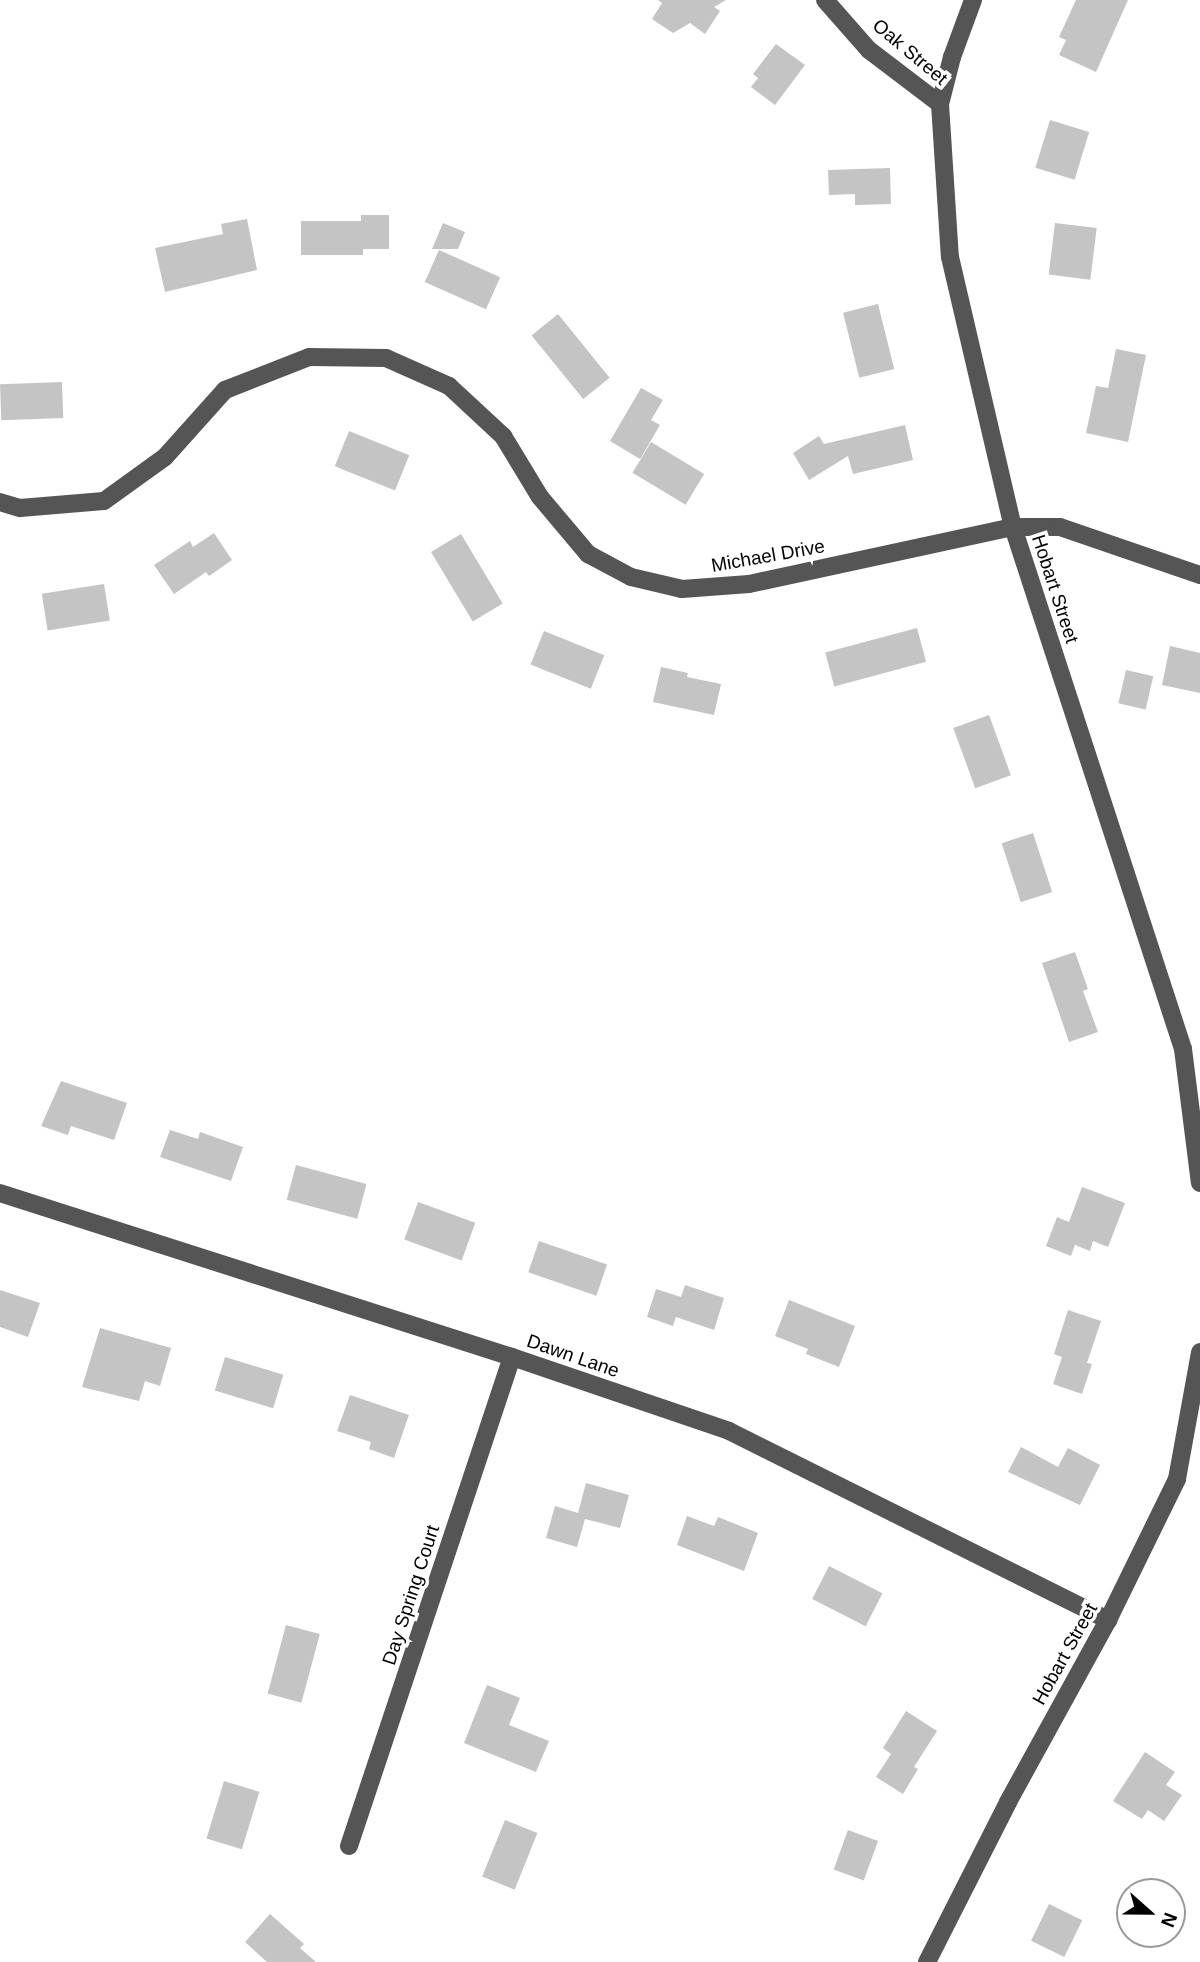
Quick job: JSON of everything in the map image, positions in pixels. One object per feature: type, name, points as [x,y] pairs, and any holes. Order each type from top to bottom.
[{"type":"street","name":"Oak Street","points":[[825,0],[869,50],[940,104]]},
{"type":"street","name":"Hobart Street","points":[[973,0],[952,57],[940,104],[950,257],[1013,527],[1184,1049],[1200,1183]]},
{"type":"street","name":"Michael Drive","points":[[0,502],[20,508],[104,501],[165,457],[225,390],[309,357],[386,358],[449,386],[503,436],[540,497],[588,554],[631,577],[682,589],[749,584],[1013,527],[1060,527],[1200,575]]},
{"type":"street","name":"Dawn Lane","points":[[0,1193],[512,1357],[729,1431],[1108,1620]]},
{"type":"street","name":"Hobart Street","points":[[927,1962],[1008,1802],[1108,1620],[1177,1479],[1200,1352]]},
{"type":"street","name":"Day Spring Court","points":[[349,1846],[512,1357]]},
{"type":"building","points":[[658,0],[726,0],[714,7],[720,11],[705,34],[690,23],[673,33],[652,19],[662,3]]},
{"type":"building","points":[[1076,0],[1128,0],[1096,72],[1059,55],[1066,40],[1059,37]]},
{"type":"building","points":[[776,44],[805,65],[775,105],[751,87],[758,78],[753,74]]},
{"type":"building","points":[[1050,120],[1089,132],[1075,180],[1035,168]]},
{"type":"building","points":[[890,168],[891,204],[855,205],[855,194],[829,195],[828,170]]},
{"type":"building","points":[[361,215],[389,215],[389,249],[363,249],[363,255],[301,255],[301,221],[361,221]]},
{"type":"building","points":[[247,219],[257,270],[165,292],[155,248],[223,234],[221,224]]},
{"type":"building","points":[[443,223],[465,232],[458,249],[432,249]]},
{"type":"building","points":[[1055,223],[1097,228],[1090,280],[1049,275]]},
{"type":"building","points":[[439,250],[500,277],[486,309],[425,282]]},
{"type":"building","points":[[878,304],[894,369],[859,378],[843,313]]},
{"type":"building","points":[[558,314],[610,378],[583,399],[532,335]]},
{"type":"building","points":[[1116,349],[1146,355],[1128,442],[1086,433],[1096,386],[1108,388]]},
{"type":"building","points":[[62,382],[63,418],[1,420],[0,384]]},
{"type":"building","points":[[641,388],[663,400],[651,420],[660,425],[640,459],[610,441]]},
{"type":"building","points":[[905,425],[913,460],[853,474],[848,456],[809,480],[793,453],[819,436],[824,444]]},
{"type":"building","points":[[349,431],[409,455],[395,491],[335,466]]},
{"type":"building","points":[[651,442],[704,474],[686,505],[632,473]]},
{"type":"building","points":[[214,533],[232,560],[209,576],[206,572],[174,594],[154,565],[190,541],[193,547]]},
{"type":"building","points":[[461,534],[503,603],[473,621],[431,552]]},
{"type":"building","points":[[104,584],[110,621],[48,630],[42,594]]},
{"type":"building","points":[[917,628],[926,662],[834,686],[825,653]]},
{"type":"building","points":[[544,631],[604,655],[591,689],[531,664]]},
{"type":"building","points":[[1170,646],[1200,653],[1200,693],[1162,685]]},
{"type":"building","points":[[661,667],[688,673],[687,677],[721,684],[714,715],[653,702]]},
{"type":"building","points":[[1126,670],[1153,676],[1146,709],[1118,703]]},
{"type":"building","points":[[989,715],[1011,775],[975,788],[953,728]]},
{"type":"building","points":[[1033,833],[1052,892],[1021,902],[1002,843]]},
{"type":"building","points":[[1075,952],[1088,989],[1083,991],[1098,1032],[1069,1042],[1042,963]]},
{"type":"building","points":[[61,1081],[127,1103],[114,1140],[71,1126],[68,1135],[41,1126]]},
{"type":"building","points":[[170,1130],[198,1139],[200,1132],[243,1147],[231,1181],[160,1157]]},
{"type":"building","points":[[296,1165],[367,1184],[357,1219],[287,1200]]},
{"type":"building","points":[[1082,1187],[1125,1203],[1108,1247],[1093,1241],[1090,1251],[1075,1245],[1071,1256],[1046,1246],[1057,1217],[1069,1222]]},
{"type":"building","points":[[418,1202],[475,1223],[462,1260],[404,1240]]},
{"type":"building","points":[[539,1241],[607,1264],[596,1296],[528,1272]]},
{"type":"building","points":[[685,1285],[724,1298],[714,1330],[676,1317],[673,1326],[647,1317],[656,1289],[681,1297]]},
{"type":"building","points":[[0,1290],[40,1303],[28,1337],[0,1327]]},
{"type":"building","points":[[789,1300],[855,1326],[839,1367],[806,1354],[808,1349],[775,1336]]},
{"type":"building","points":[[1068,1310],[1101,1321],[1087,1363],[1092,1364],[1082,1394],[1053,1384],[1062,1357],[1054,1354]]},
{"type":"building","points":[[100,1328],[171,1348],[160,1386],[145,1381],[139,1401],[82,1387]]},
{"type":"building","points":[[225,1357],[283,1375],[273,1408],[215,1390]]},
{"type":"building","points":[[350,1395],[409,1415],[394,1458],[369,1449],[371,1442],[337,1431]]},
{"type":"building","points":[[1021,1447],[1058,1467],[1068,1448],[1100,1465],[1080,1505],[1008,1472]]},
{"type":"building","points":[[586,1483],[629,1495],[620,1528],[585,1519],[577,1547],[546,1538],[555,1506],[578,1513]]},
{"type":"building","points":[[687,1516],[714,1526],[718,1517],[758,1533],[744,1571],[677,1545]]},
{"type":"building","points":[[829,1566],[882,1593],[866,1626],[812,1599]]},
{"type":"building","points":[[286,1625],[320,1634],[301,1703],[268,1694]]},
{"type":"building","points":[[487,1685],[520,1698],[509,1725],[549,1741],[536,1772],[464,1743]]},
{"type":"building","points":[[906,1711],[937,1731],[914,1767],[918,1769],[903,1794],[876,1777],[891,1754],[883,1748]]},
{"type":"building","points":[[1145,1752],[1175,1772],[1166,1785],[1182,1795],[1164,1821],[1148,1810],[1142,1819],[1113,1801]]},
{"type":"building","points":[[224,1781],[259,1792],[242,1849],[206,1838]]},
{"type":"building","points":[[505,1820],[537,1833],[515,1890],[482,1877]]},
{"type":"building","points":[[848,1830],[878,1841],[864,1880],[834,1869]]},
{"type":"building","points":[[1049,1904],[1082,1920],[1064,1957],[1031,1941]]},
{"type":"building","points":[[270,1914],[304,1944],[300,1948],[316,1962],[267,1962],[245,1942]]}]
